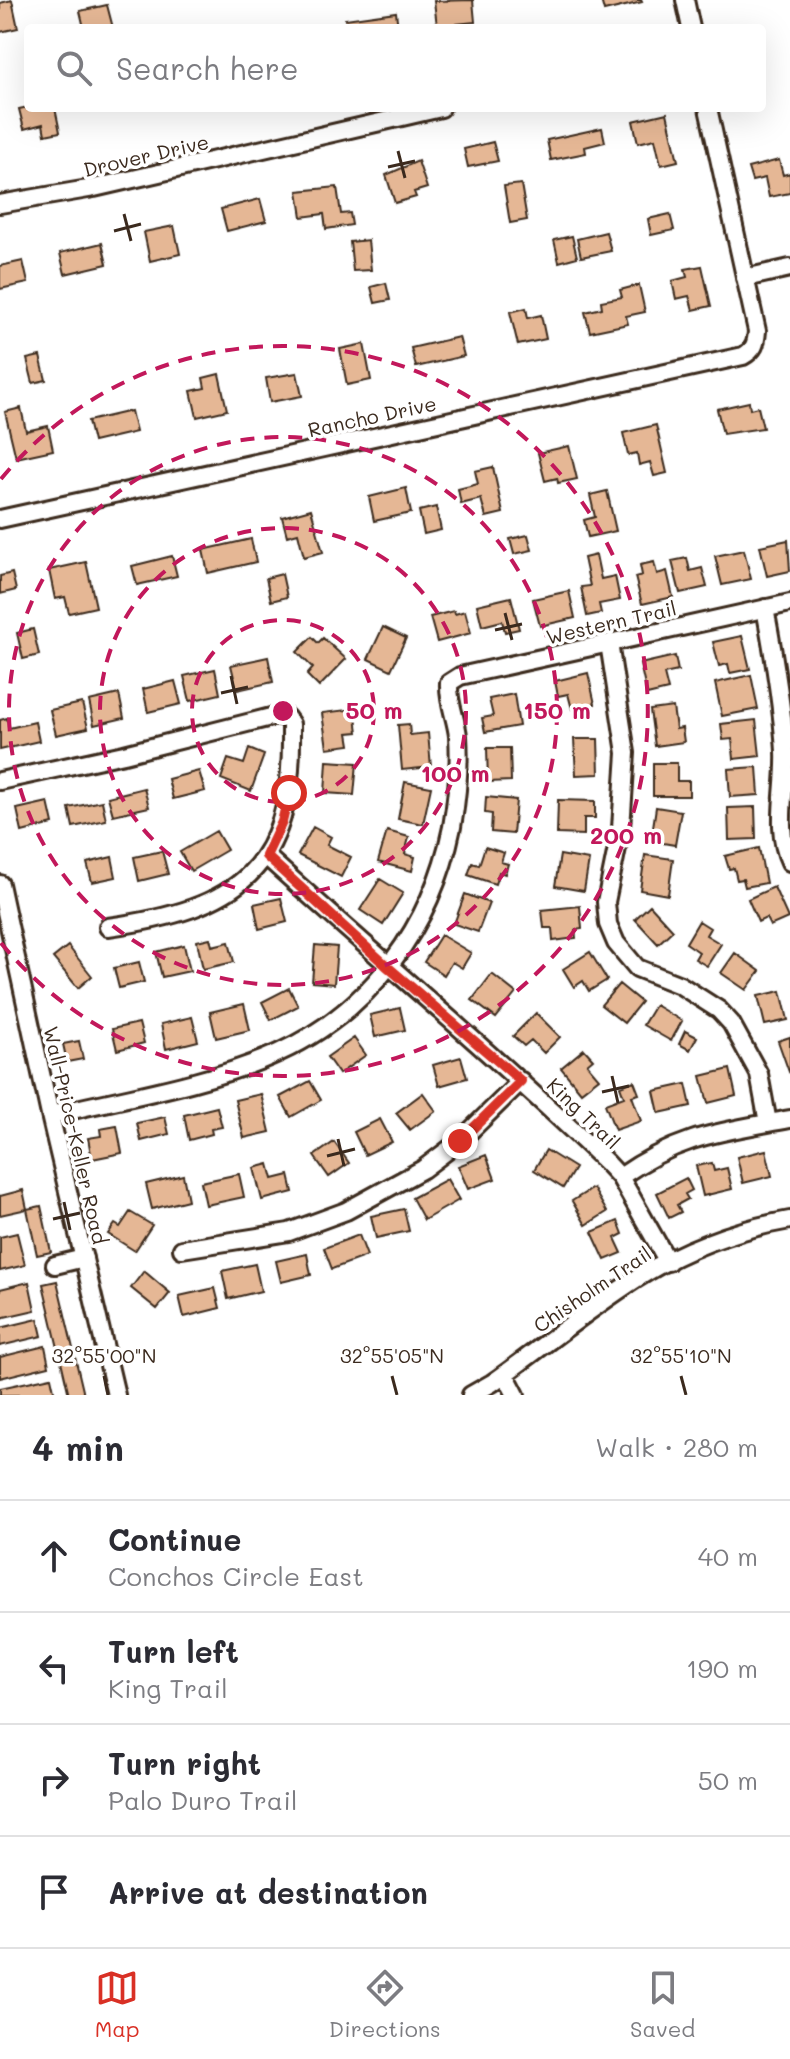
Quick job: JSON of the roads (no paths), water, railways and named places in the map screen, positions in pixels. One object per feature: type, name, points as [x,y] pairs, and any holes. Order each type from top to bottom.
[{"type":"street","points":[[685,0],[690,24]]},
{"type":"street","name":"Drover Drive","points":[[0,204],[94,188],[424,112]]},
{"type":"street","points":[[709,112],[745,278],[790,268]]},
{"type":"street","name":"Rancho Drive","points":[[0,519],[743,356],[752,352],[757,331],[745,278]]},
{"type":"street","name":"Western Trail","points":[[50,1115],[210,1076],[278,1053],[327,1024],[389,968],[415,931],[436,883],[452,827],[459,746],[448,696],[449,683],[460,676],[790,603]]},
{"type":"street","points":[[765,608],[779,679],[785,754],[782,827],[790,862]]},
{"type":"street","points":[[609,643],[626,753],[621,828],[606,902],[608,924],[616,943],[637,968],[680,985],[719,1010],[731,1023],[759,1074],[768,1123]]},
{"type":"street","points":[[0,781],[279,715],[286,717],[291,724],[289,793],[282,822],[266,856],[247,878],[216,899],[179,912],[108,927]]},
{"type":"street","name":"King Trail","points":[[266,856],[389,968],[521,1081],[620,1177],[668,1262]]},
{"type":"street","name":"Wall-Price-Keller Road","points":[[0,884],[116,1395]]},
{"type":"street","points":[[182,1249],[289,1232],[346,1211],[423,1169],[460,1141],[521,1081]]},
{"type":"street","points":[[620,1177],[648,1157],[695,1136],[790,1119]]},
{"type":"street","name":"Chisholm Trail","points":[[471,1395],[638,1278],[695,1249],[756,1227],[790,1220]]},
{"type":"street","points":[[55,1265],[84,1258]]},
{"type":"street","points":[[505,1374],[516,1395]]}]
